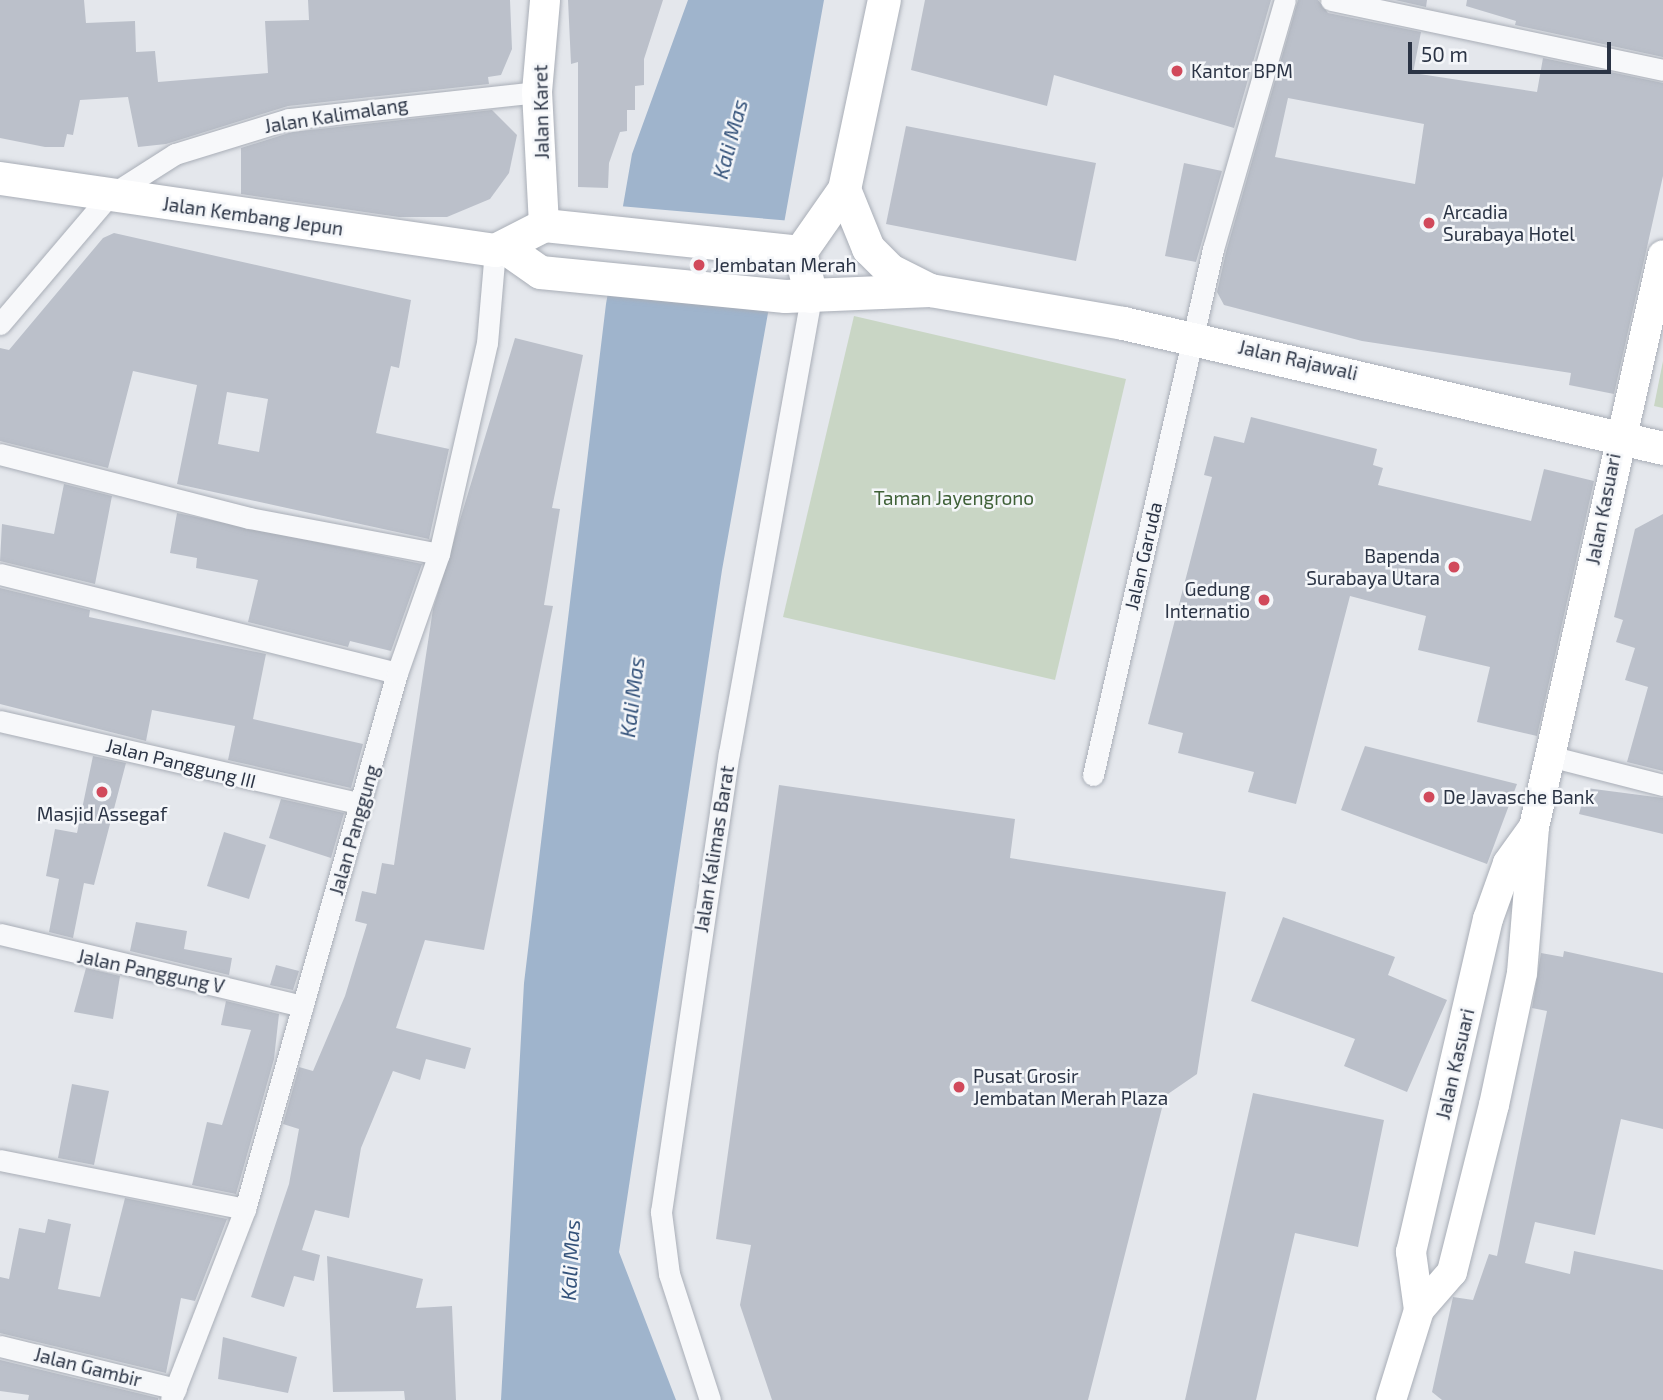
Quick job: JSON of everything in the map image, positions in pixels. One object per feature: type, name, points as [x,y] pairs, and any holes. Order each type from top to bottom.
[{"type":"main road","points":[[798,296],[796,252],[844,189],[884,0]]},
{"type":"main road","name":"Jalan Kembang Jepun","points":[[0,178],[110,197],[501,250],[540,272],[798,296]]},
{"type":"main road","name":"Jalan Rajawali","points":[[844,189],[868,248],[890,270],[930,290]]},
{"type":"main road","points":[[501,250],[544,225],[796,252]]},
{"type":"main road","name":"Jalan Rajawali","points":[[798,296],[930,290],[1192,336],[1663,447]]},
{"type":"street","name":"Jalan Karet","points":[[544,225],[537,92],[545,0]]},
{"type":"street","name":"Jalan Garuda","points":[[1093,775],[1192,336],[1240,143],[1285,0]]},
{"type":"street","points":[[1331,0],[1663,70]]},
{"type":"street","name":"Jalan Kalimalang","points":[[0,324],[110,197],[175,154],[289,119],[537,92]]},
{"type":"street","name":"Jalan Panggung","points":[[174,1394],[245,1209],[397,673],[439,554],[487,343],[501,250]]},
{"type":"street","name":"Jalan Kasuari","points":[[1391,1400],[1419,1310],[1452,1272],[1494,1105],[1522,973],[1534,827],[1553,757],[1618,436],[1663,255]]},
{"type":"street","name":"Jalan Kalimas Barat","points":[[710,1400],[669,1274],[661,1212],[798,296]]},
{"type":"street","points":[[0,454],[249,518],[439,554]]},
{"type":"street","points":[[0,574],[397,673]]},
{"type":"street","name":"Jalan Panggung III","points":[[0,721],[361,804]]},
{"type":"street","points":[[1553,757],[1663,785]]},
{"type":"street","name":"Jalan Kasuari","points":[[1419,1310],[1411,1252],[1488,919],[1508,863],[1534,827]]},
{"type":"street","name":"Jalan Panggung V","points":[[0,934],[303,1006]]},
{"type":"street","points":[[0,1160],[245,1209]]},
{"type":"street","name":"Jalan Gambir","points":[[0,1346],[174,1394]]},
{"type":"green space","name":"Taman Jayengrono","points":[[854,316],[1126,379],[1055,680],[783,617]]},
{"type":"green space","points":[[1663,361],[1663,408],[1654,406]]},
{"type":"water","name":"Kali Mas","points":[[688,0],[824,0],[722,570],[619,1252],[676,1400],[501,1400],[524,983],[606,304],[632,154]]},
{"type":"pier","name":"Jembatan Merah","points":[[619,206],[792,221],[776,312],[607,295]]},
{"type":"building","points":[[0,0],[84,0],[86,23],[135,21],[136,52],[155,51],[158,82],[268,73],[265,21],[309,20],[308,0],[510,0],[512,49],[501,75],[488,77],[489,84],[288,106],[166,144],[138,147],[128,97],[80,100],[73,135],[67,134],[64,147],[45,147],[0,138]]},
{"type":"building","points":[[568,0],[663,0],[644,59],[644,85],[635,86],[635,110],[627,110],[627,131],[620,132],[609,163],[608,188],[578,187],[578,62],[571,64]]},
{"type":"building","points":[[925,0],[1271,0],[1234,128],[1054,75],[1047,106],[911,70]]},
{"type":"building","points":[[1298,0],[1318,0],[1328,13],[1421,32],[1413,73],[1537,92],[1543,58],[1663,83],[1663,176],[1614,394],[1569,385],[1571,373],[1362,341],[1224,305],[1217,292]],"holes":[[[1288,98],[1424,124],[1415,184],[1275,157]]]},
{"type":"building","points":[[1395,0],[1427,0],[1426,7]]},
{"type":"building","points":[[1467,0],[1663,0],[1663,57],[1515,25],[1516,21],[1466,6]]},
{"type":"building","points":[[492,110],[517,135],[509,173],[490,199],[447,217],[399,217],[241,194],[241,148],[292,132]]},
{"type":"building","points":[[906,126],[1096,163],[1076,261],[886,224]]},
{"type":"building","points":[[1184,163],[1222,171],[1196,262],[1165,256]]},
{"type":"building","points":[[114,233],[411,300],[399,368],[391,366],[376,433],[449,449],[429,539],[177,484],[197,385],[133,371],[108,468],[0,441],[0,348],[9,350],[103,238]],"holes":[[[227,392],[268,399],[259,452],[218,444]]]},
{"type":"building","points":[[515,338],[583,355],[552,508],[560,509],[544,605],[553,606],[484,950],[425,940],[396,1028],[471,1048],[465,1069],[426,1059],[420,1080],[393,1071],[361,1148],[349,1218],[315,1210],[302,1250],[320,1255],[314,1281],[294,1276],[284,1307],[251,1297],[289,1184],[299,1129],[283,1124],[299,1067],[313,1071],[345,996],[367,924],[355,921],[362,891],[376,894],[382,863],[394,865],[433,609]]},
{"type":"building","name":"Gedung Internatio","points":[[1251,417],[1377,449],[1373,465],[1383,468],[1378,485],[1531,521],[1544,469],[1594,481],[1537,736],[1477,722],[1490,667],[1418,650],[1426,616],[1350,596],[1296,804],[1248,792],[1254,772],[1178,753],[1183,733],[1148,724],[1212,477],[1204,475],[1214,436],[1244,443]]},
{"type":"building","points":[[64,484],[112,496],[95,584],[0,561],[2,524],[54,534]]},
{"type":"building","points":[[177,513],[422,564],[391,651],[350,641],[348,647],[248,622],[258,580],[196,568],[197,558],[170,553]]},
{"type":"building","points":[[1663,514],[1663,771],[1627,762],[1648,687],[1625,680],[1635,648],[1616,642],[1623,620],[1614,617],[1635,529]]},
{"type":"building","points":[[0,588],[90,610],[89,617],[266,654],[253,719],[363,744],[351,788],[228,760],[235,726],[152,710],[146,741],[0,704]]},
{"type":"building","name":"De Javasche Bank","points":[[1365,746],[1517,784],[1487,864],[1341,810]]},
{"type":"building","points":[[93,756],[126,763],[94,885],[84,883],[73,938],[49,932],[59,879],[46,876],[55,829],[77,833]]},
{"type":"building","name":"Pusat Grosir Jembatan Merah Plaza","points":[[779,785],[1015,819],[1010,858],[1226,892],[1197,1074],[1165,1096],[1088,1400],[772,1400],[740,1305],[751,1245],[716,1239]]},
{"type":"building","points":[[1586,788],[1663,798],[1663,834],[1579,814]]},
{"type":"building","points":[[281,799],[344,813],[331,858],[269,838]]},
{"type":"building","points":[[224,832],[266,845],[249,899],[207,886]]},
{"type":"building","points":[[1283,917],[1395,957],[1388,975],[1447,1000],[1407,1092],[1344,1066],[1355,1039],[1251,1001]]},
{"type":"building","points":[[136,922],[187,931],[184,949],[232,958],[229,975],[130,951]]},
{"type":"building","points":[[1564,951],[1663,973],[1663,1129],[1621,1119],[1595,1235],[1535,1222],[1525,1263],[1570,1274],[1574,1251],[1663,1270],[1663,1400],[1442,1400],[1432,1392],[1453,1297],[1473,1300],[1489,1254],[1497,1256],[1547,1011],[1532,1008],[1541,953],[1563,957]]},
{"type":"building","points":[[276,965],[299,971],[293,990],[270,985]]},
{"type":"building","points":[[86,968],[120,976],[113,1019],[74,1012]]},
{"type":"building","points":[[226,1001],[279,1014],[274,1059],[236,1194],[192,1185],[207,1122],[222,1125],[251,1030],[221,1025]]},
{"type":"building","points":[[72,1084],[109,1091],[94,1165],[58,1158]]},
{"type":"building","points":[[1253,1093],[1384,1120],[1358,1247],[1295,1233],[1256,1400],[1185,1400]]},
{"type":"building","points":[[125,1198],[227,1219],[195,1301],[181,1298],[166,1373],[0,1333],[0,1277],[9,1279],[19,1228],[45,1233],[48,1219],[71,1224],[58,1289],[100,1297]]},
{"type":"building","points":[[327,1256],[423,1279],[416,1308],[452,1306],[456,1400],[405,1400],[404,1391],[333,1392]]},
{"type":"building","points":[[223,1337],[297,1357],[288,1393],[218,1379]]},
{"type":"building","points":[[0,1360],[158,1400],[28,1400],[29,1395],[0,1391]]},
{"type":"place","name":"Kantor BPM","points":[[1177,71]]},
{"type":"place","name":"Arcadia Surabaya Hotel","points":[[1429,223]]},
{"type":"place","name":"Jembatan Merah","points":[[699,265]]},
{"type":"place","name":"Bapenda Surabaya Utara","points":[[1454,567]]},
{"type":"place","name":"Gedung Internatio","points":[[1264,600]]},
{"type":"place","name":"Masjid Assegaf","points":[[102,792]]},
{"type":"place","name":"De Javasche Bank","points":[[1429,797]]},
{"type":"place","name":"Pusat Grosir Jembatan Merah Plaza","points":[[959,1087]]}]
